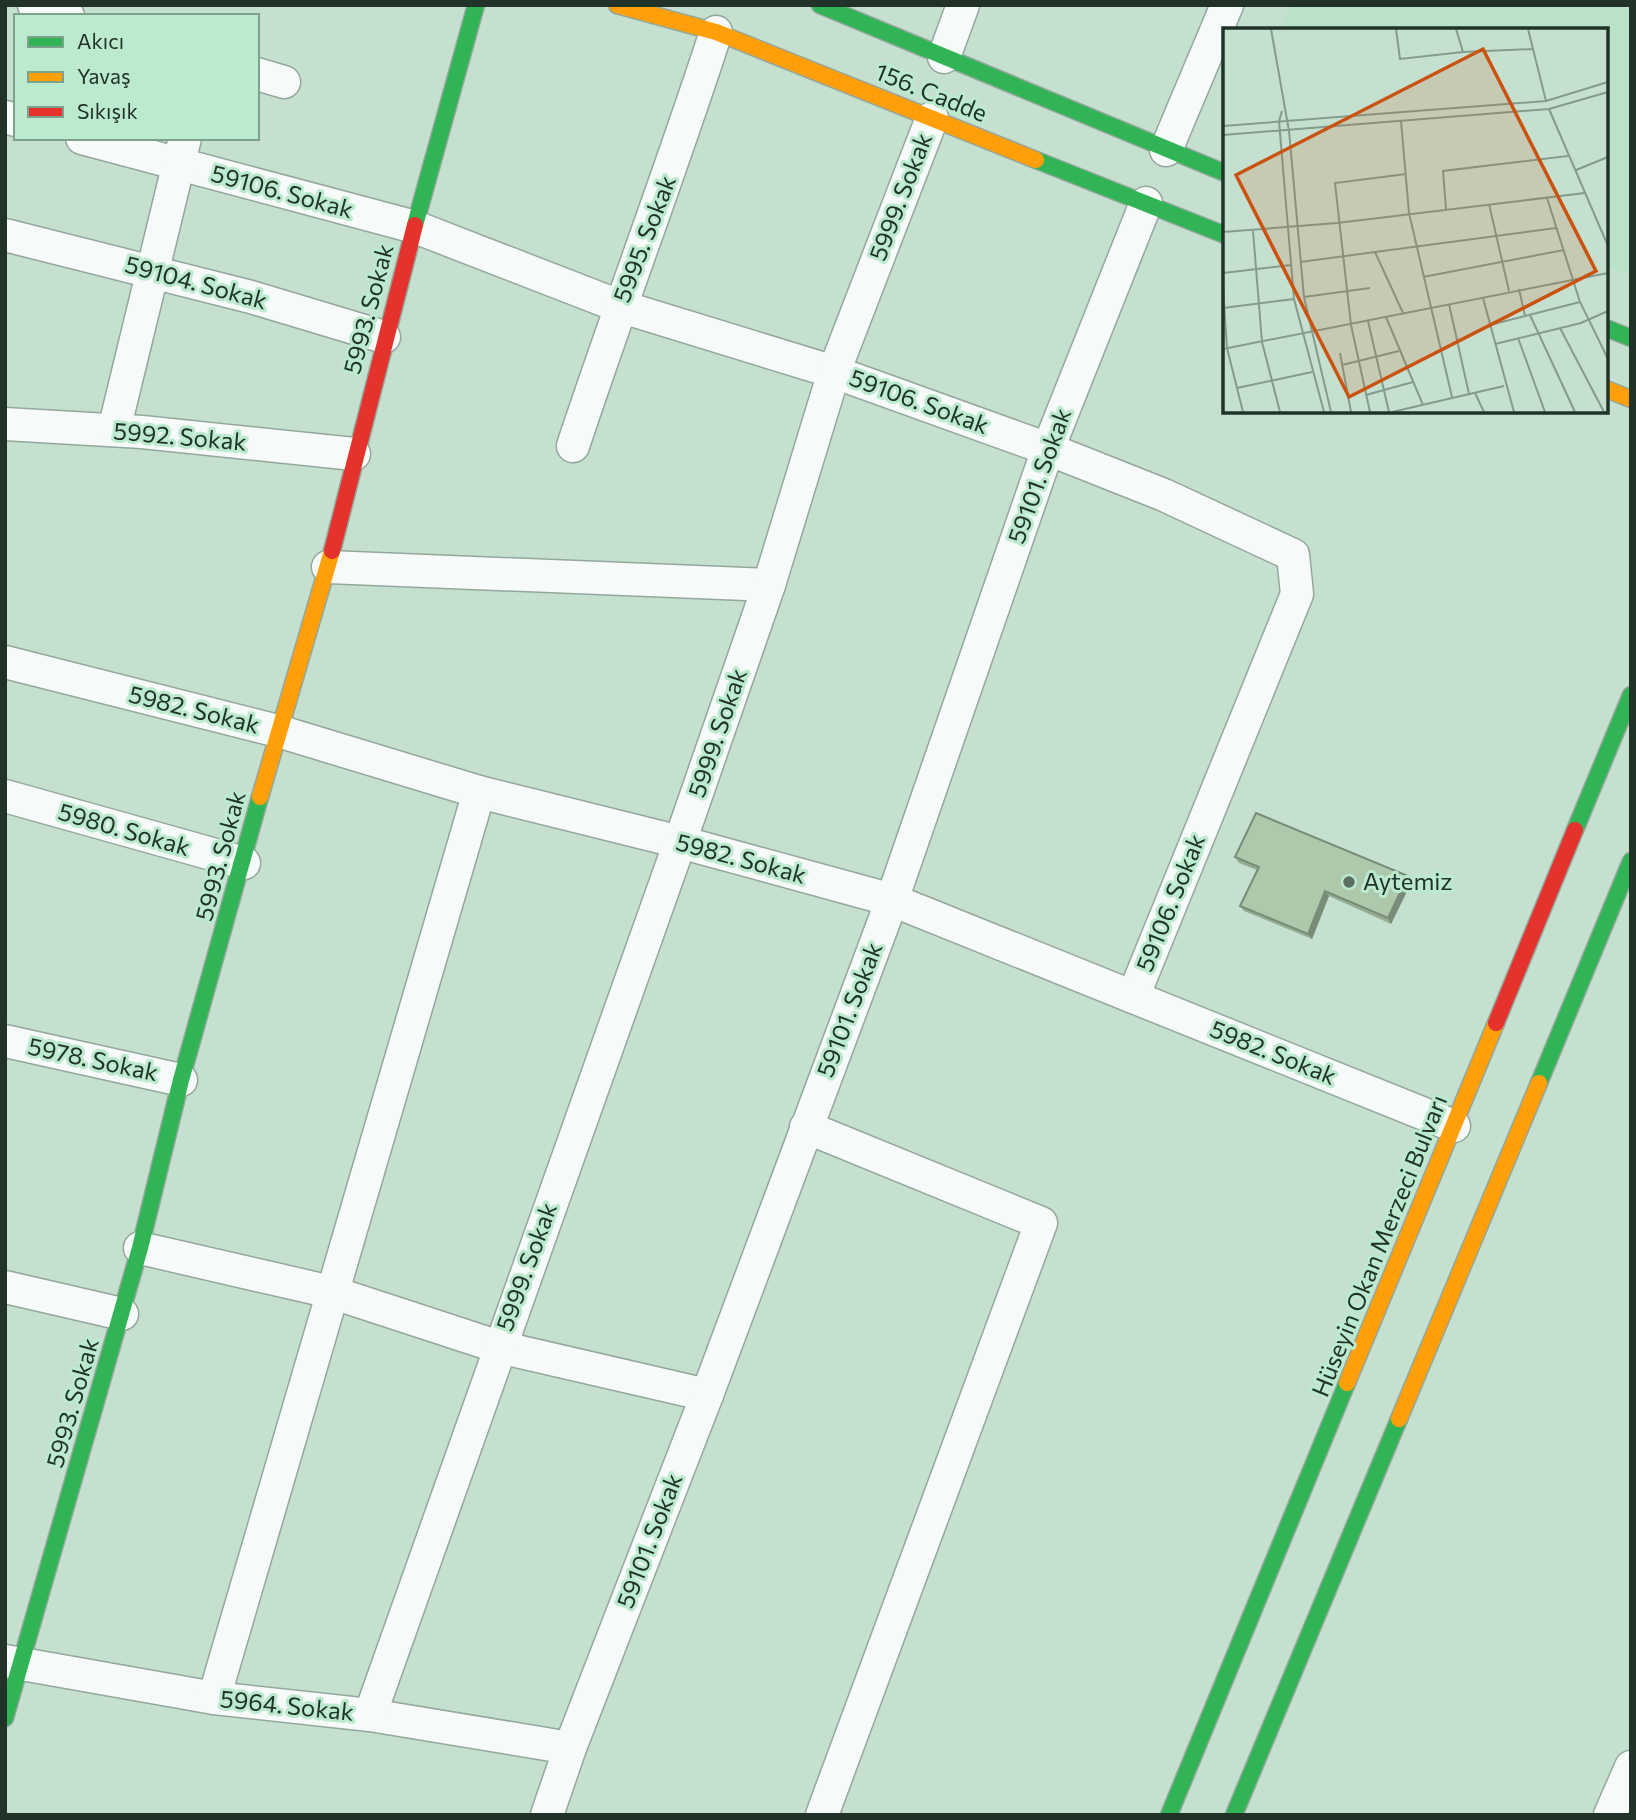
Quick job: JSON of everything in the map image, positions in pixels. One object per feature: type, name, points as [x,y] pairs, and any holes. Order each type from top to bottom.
[{"type":"street","points":[[34,5],[62,14]]},
{"type":"street","name":"5993. Sokak","points":[[5,1718],[13,1662],[141,1248],[181,1080],[244,863],[278,731],[328,567],[384,337],[476,5]]},
{"type":"street","name":"156. Cadde","points":[[617,5],[716,32],[932,118],[1148,198],[1223,234]]},
{"type":"street","name":"156. Cadde","points":[[820,5],[944,57],[1162,160],[1223,173]]},
{"type":"street","points":[[944,57],[963,5]]},
{"type":"street","points":[[1162,160],[1227,5]]},
{"type":"street","name":"5995. Sokak","points":[[573,446],[619,306],[668,178],[716,32]]},
{"type":"street","name":"5999. Sokak","points":[[370,1715],[769,585],[834,372],[932,118]]},
{"type":"street","name":"59106. Sokak","points":[[97,140],[181,151],[415,227],[619,306],[834,372],[1048,449],[1164,495],[1293,555],[1297,594],[1132,997]]},
{"type":"street","points":[[114,430],[181,151]]},
{"type":"street","name":"59101. Sokak","points":[[547,1815],[570,1748],[707,1395],[892,900],[1048,449],[1148,198]]},
{"type":"street","name":"59104. Sokak","points":[[5,236],[154,271],[384,337]]},
{"type":"street","points":[[1608,329],[1631,338]]},
{"type":"street","points":[[1608,390],[1631,399]]},
{"type":"street","name":"5992. Sokak","points":[[5,424],[114,430],[354,454]]},
{"type":"street","points":[[328,567],[769,585]]},
{"type":"street","name":"5982. Sokak","points":[[5,662],[278,731],[479,792],[680,842],[892,900],[1454,1126]]},
{"type":"street","name":"Hüseyin Okan Merzeci Bulvarı","points":[[1170,1815],[1631,695]]},
{"type":"street","points":[[214,1698],[479,792]]},
{"type":"street","name":"5980. Sokak","points":[[5,796],[244,863]]},
{"type":"street","points":[[1234,1815],[1631,861]]},
{"type":"street","name":"5978. Sokak","points":[[5,1041],[181,1080]]},
{"type":"street","points":[[806,1127],[1041,1223],[822,1815]]},
{"type":"street","points":[[141,1248],[331,1292],[499,1347],[707,1395]]},
{"type":"street","points":[[5,1287],[122,1314]]},
{"type":"street","name":"5964. Sokak","points":[[13,1662],[214,1698],[370,1715],[570,1748]]},
{"type":"street","points":[[1610,1815],[1631,1767]]},
{"type":"shaded area","points":[[1291,5],[1631,5],[1631,275],[1608,267],[1608,28],[1282,28]]},
{"type":"building","points":[[1256,813],[1408,876],[1388,918],[1325,891],[1308,934],[1240,906],[1259,867],[1235,857]]},
{"type":"traffic: fast","points":[[415,225],[476,5]]},
{"type":"traffic: fast","points":[[820,5],[1223,172]]},
{"type":"traffic: fast","points":[[1036,160],[1223,234]]},
{"type":"traffic: fast","points":[[1608,329],[1631,338]]},
{"type":"traffic: fast","points":[[1575,830],[1631,695]]},
{"type":"traffic: fast","points":[[5,1718],[140,1248],[181,1080],[260,797]]},
{"type":"traffic: fast","points":[[1539,1083],[1631,861]]},
{"type":"traffic: fast","points":[[1169,1815],[1347,1383]]},
{"type":"traffic: fast","points":[[1234,1815],[1399,1419]]},
{"type":"traffic: slow","points":[[617,5],[716,32],[1036,160]]},
{"type":"traffic: slow","points":[[1608,390],[1631,399]]},
{"type":"traffic: slow","points":[[260,797],[332,551]]},
{"type":"traffic: slow","points":[[1347,1383],[1496,1023]]},
{"type":"traffic: slow","points":[[1399,1419],[1539,1083]]},
{"type":"traffic: jam","points":[[332,551],[415,225]]},
{"type":"traffic: jam","points":[[1496,1023],[1575,830]]},
{"type":"place","name":"Aytemiz","points":[[1349,882]]}]
